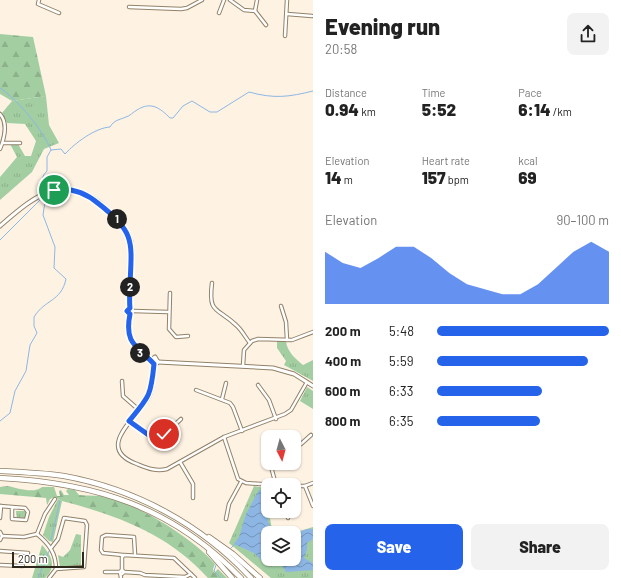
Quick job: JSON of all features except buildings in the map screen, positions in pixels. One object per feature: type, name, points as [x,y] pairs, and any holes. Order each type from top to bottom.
[{"type":"highway","points":[[0,471],[64,476],[109,488],[140,499],[199,532],[227,554],[250,578]]},
{"type":"highway","points":[[0,478],[63,483],[113,496],[141,507],[168,521],[206,547],[241,578]]},
{"type":"highway","points":[[168,521],[172,526],[204,547],[222,565],[232,578]]},
{"type":"highway","points":[[199,532],[204,533],[228,550],[260,578]]},
{"type":"street","points":[[39,0],[38,4],[59,13]]},
{"type":"street","points":[[129,7],[181,9],[202,0]]},
{"type":"street","points":[[219,13],[224,0]]},
{"type":"street","points":[[230,0],[244,10],[255,11],[266,25]]},
{"type":"street","points":[[255,11],[257,0]]},
{"type":"street","points":[[285,36],[287,0]]},
{"type":"street","points":[[287,14],[312,16]]},
{"type":"street","points":[[0,114],[5,123],[3,143],[0,149]]},
{"type":"street","points":[[3,143],[20,143]]},
{"type":"street","points":[[0,226],[33,198],[58,189],[72,190],[87,195],[126,228],[131,242],[130,308],[127,311],[130,314],[129,332],[132,343],[138,351],[152,362],[279,369],[313,386]]},
{"type":"street","points":[[212,283],[210,299],[213,307],[236,324],[250,343]]},
{"type":"street","points":[[170,293],[168,312],[168,326],[170,332],[179,337],[188,336]]},
{"type":"street","points":[[281,306],[286,322],[287,340]]},
{"type":"street","points":[[130,308],[133,311],[168,312]]},
{"type":"street","points":[[130,314],[133,311]]},
{"type":"street","points":[[243,366],[244,350],[250,343],[258,339],[287,340],[301,338],[313,332]]},
{"type":"street","points":[[158,362],[155,357],[152,362],[150,393],[120,434],[118,442],[121,452],[127,460],[150,469],[166,469],[224,437],[276,419],[291,410],[306,382]]},
{"type":"street","points":[[122,382],[123,396],[138,410]]},
{"type":"street","points":[[222,399],[226,383]]},
{"type":"street","points":[[258,385],[269,400],[276,419]]},
{"type":"street","points":[[196,390],[230,403],[234,408],[242,431]]},
{"type":"street","points":[[129,421],[147,434],[154,436],[164,434],[181,420]]},
{"type":"street","points":[[301,444],[311,435]]},
{"type":"street","points":[[224,437],[236,475],[241,482],[261,484]]},
{"type":"street","points":[[180,462],[193,484],[193,498]]},
{"type":"street","points":[[226,519],[229,504],[241,482]]},
{"type":"street","points":[[301,486],[306,486],[313,483]]},
{"type":"street","points":[[306,486],[313,506]]},
{"type":"street","points":[[37,534],[45,514],[54,499]]},
{"type":"street","points":[[0,518],[0,506],[12,507],[28,509],[26,520],[13,520],[11,517],[12,507]]},
{"type":"street","points":[[51,548],[58,539],[64,518],[85,521],[87,525],[84,567],[56,569]]},
{"type":"street","points":[[0,532],[2,536]]},
{"type":"street","points":[[2,536],[24,537],[37,534]]},
{"type":"street","points":[[37,534],[51,548],[56,557],[56,569],[49,578]]},
{"type":"street","points":[[135,554],[136,541],[134,537],[106,535],[102,537],[101,550],[103,553],[123,555],[135,554],[143,557],[174,558],[195,578]]},
{"type":"street","points":[[0,540],[2,536]]},
{"type":"street","points":[[0,551],[28,553]]},
{"type":"street","points":[[121,578],[123,555]]},
{"type":"street","points":[[0,565],[23,566]]},
{"type":"street","points":[[105,572],[185,577],[191,574]]},
{"type":"green space","points":[[0,34],[33,37],[46,96],[12,101],[0,94]]},
{"type":"green space","points":[[46,96],[49,125],[59,143],[44,149],[32,172],[0,200],[0,177],[17,157],[10,144],[18,144],[25,156],[31,156],[36,141],[25,124],[7,123],[2,113],[12,101]]},
{"type":"green space","points":[[277,341],[286,341],[290,352],[303,365],[313,360],[313,381],[284,365],[286,361],[277,348]]},
{"type":"green space","points":[[307,387],[313,391],[313,409],[300,401]]},
{"type":"green space","points":[[8,486],[30,490],[39,489],[42,487],[54,487],[57,496],[60,496],[59,491],[61,490],[64,495],[69,495],[66,491],[68,489],[75,490],[79,495],[106,497],[134,507],[165,524],[194,544],[215,564],[213,569],[214,573],[218,569],[227,578],[208,578],[193,563],[159,538],[123,520],[62,501],[55,497],[50,499],[47,505],[46,498],[0,494],[0,487]]},
{"type":"green space","points":[[254,486],[261,487],[261,518],[270,518],[271,526],[261,526],[261,566],[301,566],[301,531],[313,527],[313,578],[271,578],[229,543]]},
{"type":"green space","points":[[58,499],[62,501],[53,542],[49,541],[43,535],[49,517]]},
{"type":"green space","points":[[16,511],[26,511],[25,519],[17,519]]},
{"type":"green space","points":[[76,534],[81,535],[81,566],[60,567],[58,555],[63,557],[70,550]]},
{"type":"green space","points":[[42,545],[51,557],[51,570],[45,578],[32,578]]},
{"type":"water","points":[[259,490],[261,491],[261,518],[267,518],[269,526],[261,526],[261,560],[254,553],[234,544],[239,537],[246,514]]},
{"type":"water","points":[[313,529],[313,539],[307,543],[304,558],[313,563],[313,570],[286,572],[282,566],[301,566],[301,531]]},
{"type":"waterway","points":[[0,88],[7,93],[29,116],[51,150]]},
{"type":"waterway","points":[[44,187],[42,178],[47,171],[47,157],[51,150],[61,149],[65,154],[74,145],[92,133],[110,127],[115,122],[142,107],[155,107],[163,111],[170,118],[173,118],[183,106],[192,101],[210,112],[217,112],[249,92],[266,96],[281,96],[296,95],[313,91]]},
{"type":"waterway","points":[[0,240],[45,195]]},
{"type":"waterway","points":[[0,421],[10,413],[15,391],[26,371],[30,345],[37,333],[34,326],[34,317],[38,311],[57,296],[64,286],[66,279],[54,268],[55,247],[43,215],[46,195]]},
{"type":"waterway","points":[[51,540],[60,501]]},
{"type":"waterway","points":[[231,548],[235,544]]},
{"type":"waterway","points":[[38,578],[49,551]]},
{"type":"waterway","points":[[216,565],[214,571],[221,578]]},
{"type":"route","points":[[54,190],[72,190],[87,195],[106,208],[126,228],[132,248],[130,308],[127,311],[127,313],[130,314],[130,338],[141,354],[151,360],[154,364],[152,386],[149,397],[129,421],[150,436],[164,434]]}]
